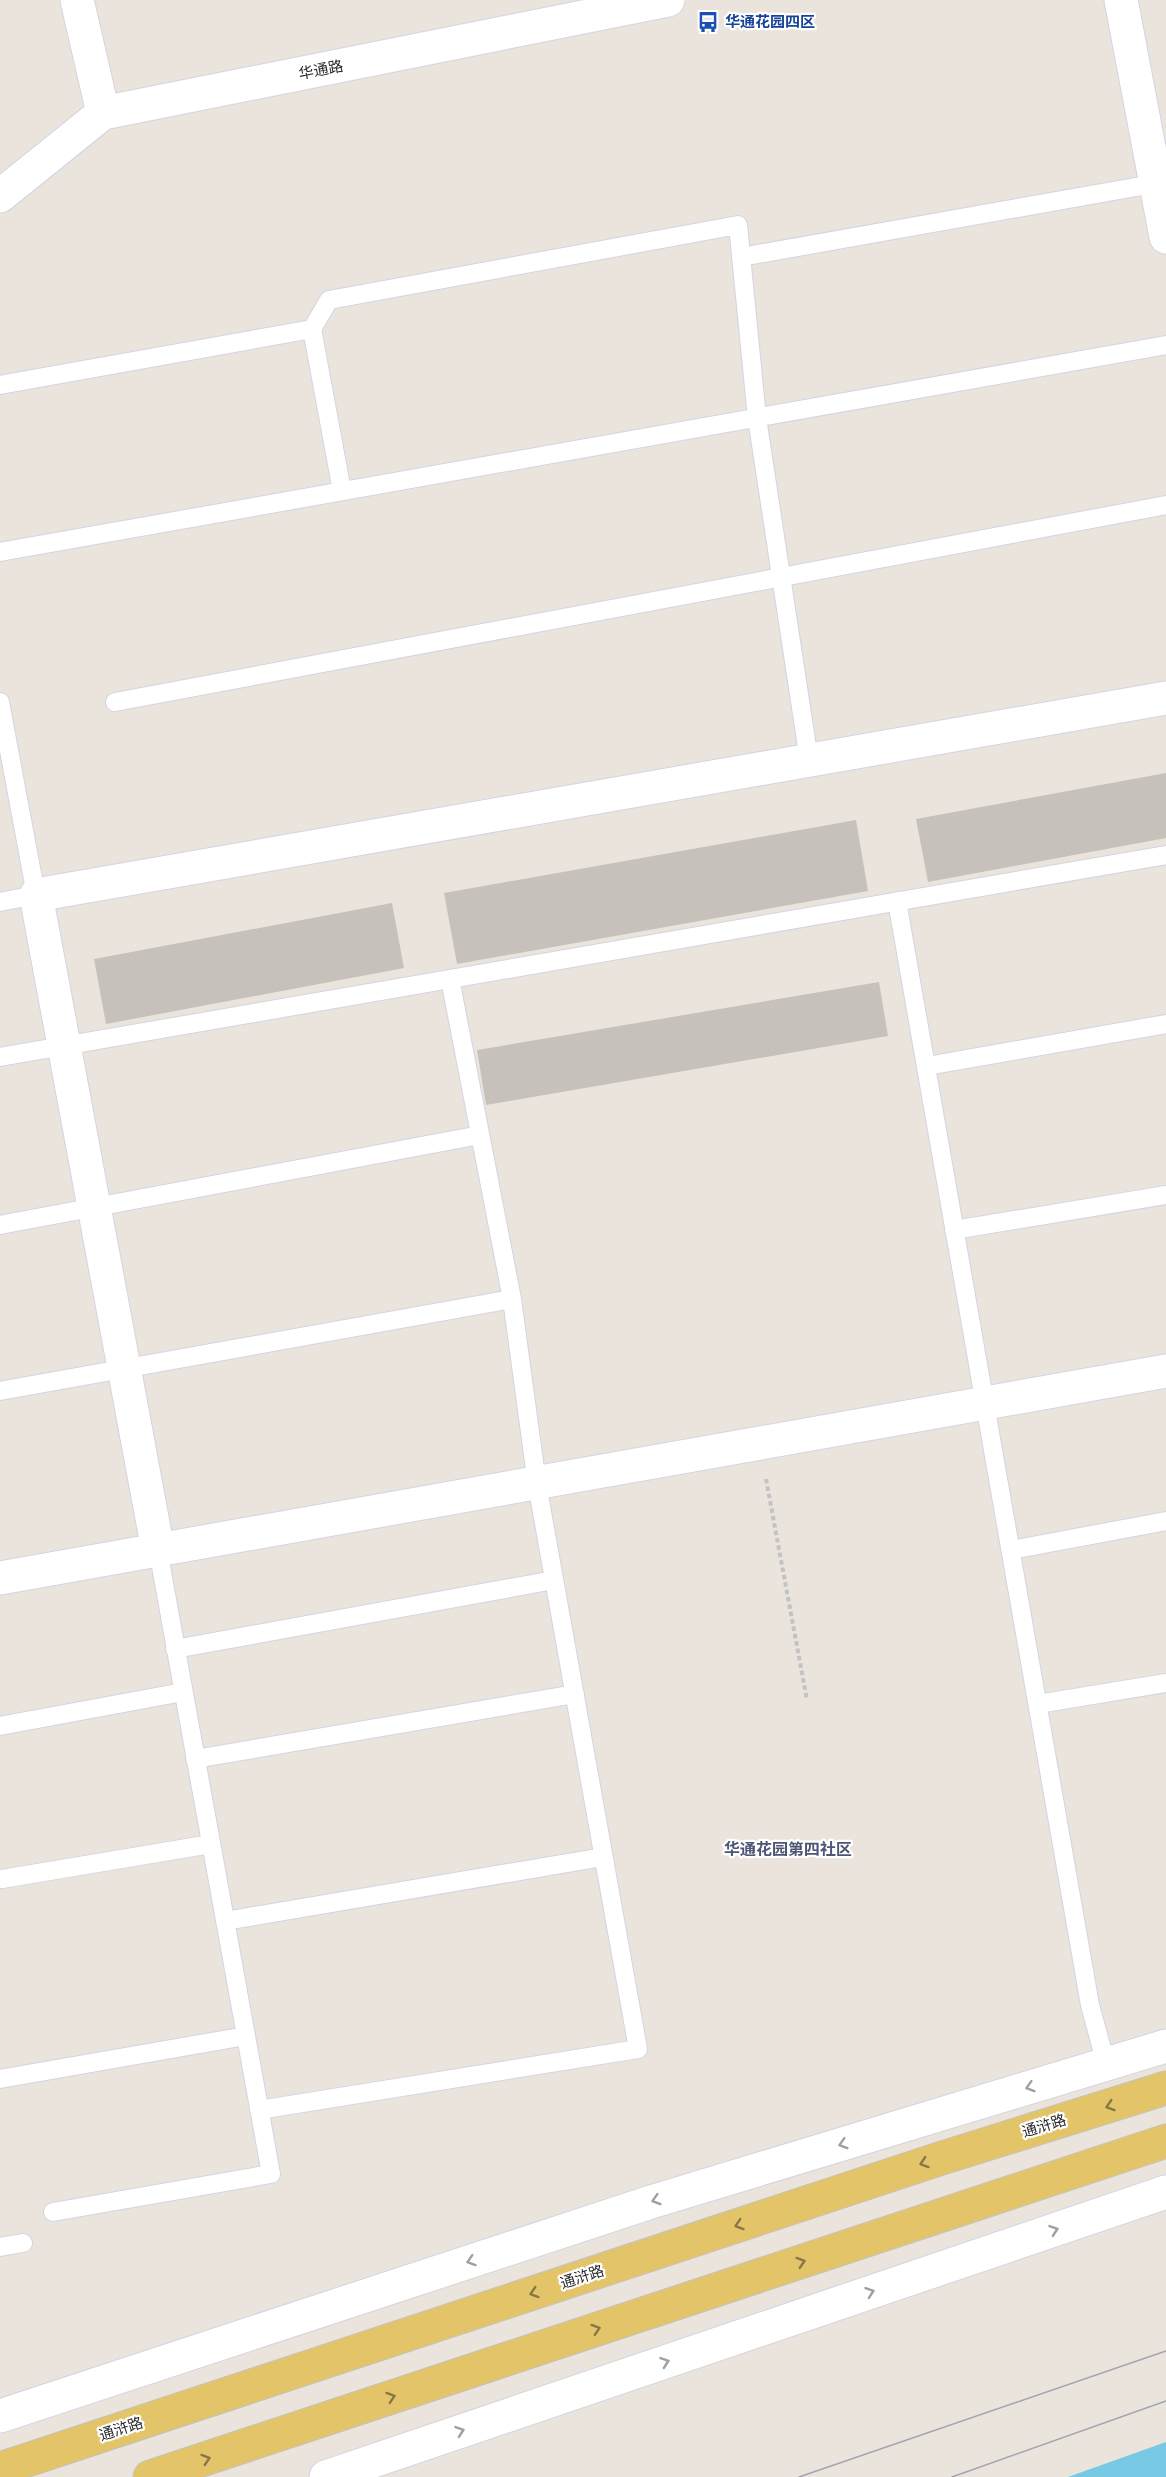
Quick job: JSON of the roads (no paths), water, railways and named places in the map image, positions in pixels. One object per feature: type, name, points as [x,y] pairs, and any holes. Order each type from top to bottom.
[{"type":"main road","name":"通浒路","points":[[0,2469],[942,2158],[1166,2088]]},
{"type":"main road","points":[[150,2477],[1166,2141]]},
{"type":"main road","points":[[0,2461],[78,2444]]},
{"type":"street","points":[[77,0],[103,113]]},
{"type":"street","points":[[1121,0],[1161,183],[1166,237]]},
{"type":"street","name":"华通路","points":[[0,196],[103,113],[660,1]]},
{"type":"street","points":[[158,1550],[36,895],[1166,698]]},
{"type":"street","points":[[0,1578],[1166,1371]]},
{"type":"street","points":[[0,2416],[651,2202],[1166,2046]]},
{"type":"street","points":[[326,2477],[1166,2192]]},
{"type":"lane","points":[[741,257],[1161,183]]},
{"type":"lane","points":[[342,491],[312,329],[329,300],[738,225],[757,418],[783,575],[809,760]]},
{"type":"lane","points":[[0,385],[312,329]]},
{"type":"lane","points":[[0,552],[1166,345]]},
{"type":"lane","points":[[115,702],[1166,505]]},
{"type":"lane","points":[[0,702],[6,768],[36,895],[0,902]]},
{"type":"lane","points":[[0,1057],[1166,855]]},
{"type":"lane","points":[[897,902],[1090,2005],[1106,2064]]},
{"type":"lane","points":[[259,2110],[638,2049],[537,1484],[512,1299],[450,979]]},
{"type":"lane","points":[[927,1066],[1166,1024]]},
{"type":"lane","points":[[0,1225],[480,1135]]},
{"type":"lane","points":[[954,1230],[1166,1195]]},
{"type":"lane","points":[[0,1391],[512,1299]]},
{"type":"lane","points":[[1011,1550],[1166,1521]]},
{"type":"lane","points":[[52,2212],[271,2174],[158,1550]]},
{"type":"lane","points":[[175,1648],[554,1580]]},
{"type":"lane","points":[[1038,1704],[1166,1683]]},
{"type":"lane","points":[[0,1726],[183,1692]]},
{"type":"lane","points":[[195,1759],[575,1694]]},
{"type":"lane","points":[[2,1879],[211,1844]]},
{"type":"lane","points":[[225,1921],[603,1857]]},
{"type":"lane","points":[[0,2079],[246,2036]]},
{"type":"lane","points":[[0,2247],[23,2243]]},
{"type":"water","points":[[1166,2442],[1166,2477],[1068,2477]]},
{"type":"tram line","points":[[799,2477],[1166,2351]]},
{"type":"tram line","points":[[952,2477],[1166,2401]]},
{"type":"place","name":"华通花园四区","points":[[708,22]]},
{"type":"district","name":"华通花园第四社区","points":[[788,1849]]}]
